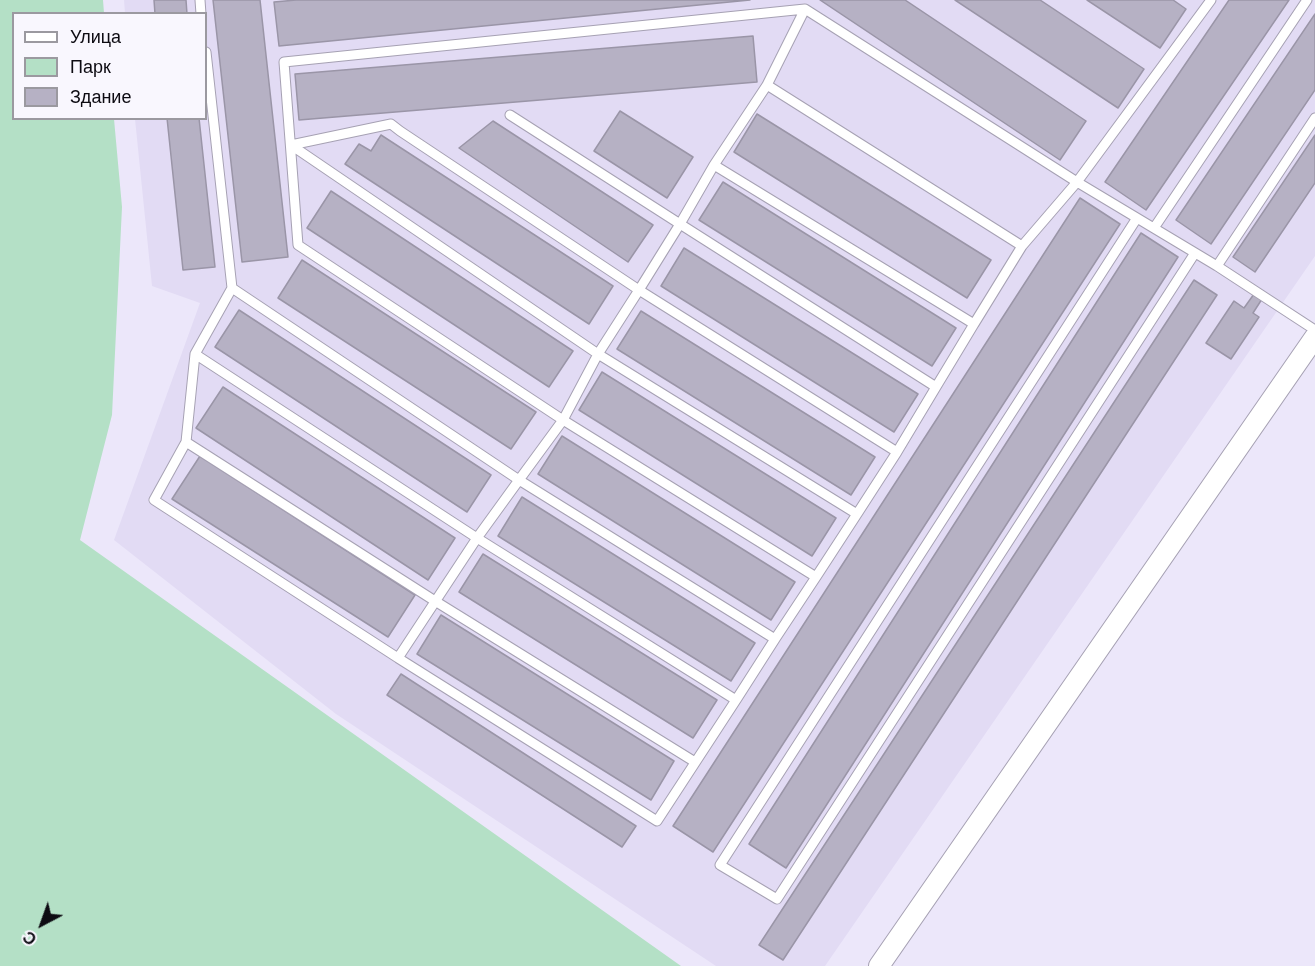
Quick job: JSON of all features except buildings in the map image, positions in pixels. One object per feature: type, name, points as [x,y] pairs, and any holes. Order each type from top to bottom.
[{"type":"street","points":[[879,966],[1315,337]]},
{"type":"lane","points":[[207,61],[232,288],[195,354],[186,442],[154,500],[398,658],[657,821],[897,452],[1022,246],[1077,182],[1211,0]]},
{"type":"lane","points":[[1154,228],[1307,0]]},
{"type":"lane","points":[[398,658],[477,538],[563,420],[598,354],[680,224],[714,165],[767,85],[805,9]]},
{"type":"lane","points":[[816,577],[563,420],[298,245],[284,62],[805,9],[1077,182],[1217,266],[1315,330]]},
{"type":"lane","points":[[767,85],[1022,246]]},
{"type":"lane","points":[[510,116],[936,387]]},
{"type":"lane","points":[[1217,266],[1315,118]]},
{"type":"lane","points":[[291,146],[391,124],[639,290],[897,452]]},
{"type":"lane","points":[[291,146],[598,354],[857,514]]},
{"type":"lane","points":[[714,165],[974,324]]},
{"type":"lane","points":[[1137,218],[720,865],[777,899],[1196,253]]},
{"type":"lane","points":[[232,288],[519,480],[775,639]]},
{"type":"lane","points":[[195,354],[477,538],[736,700]]},
{"type":"lane","points":[[186,442],[435,601],[695,762]]},
{"type":"shaded area","points":[[124,0],[1315,0],[1315,256],[825,966],[716,966],[336,714],[114,540],[200,303],[152,286],[135,120],[207,120],[207,12],[125,12]]},
{"type":"green space","points":[[0,0],[103,0],[104,12],[12,12],[12,120],[114,120],[122,207],[112,415],[80,540],[681,966],[0,966]]}]
